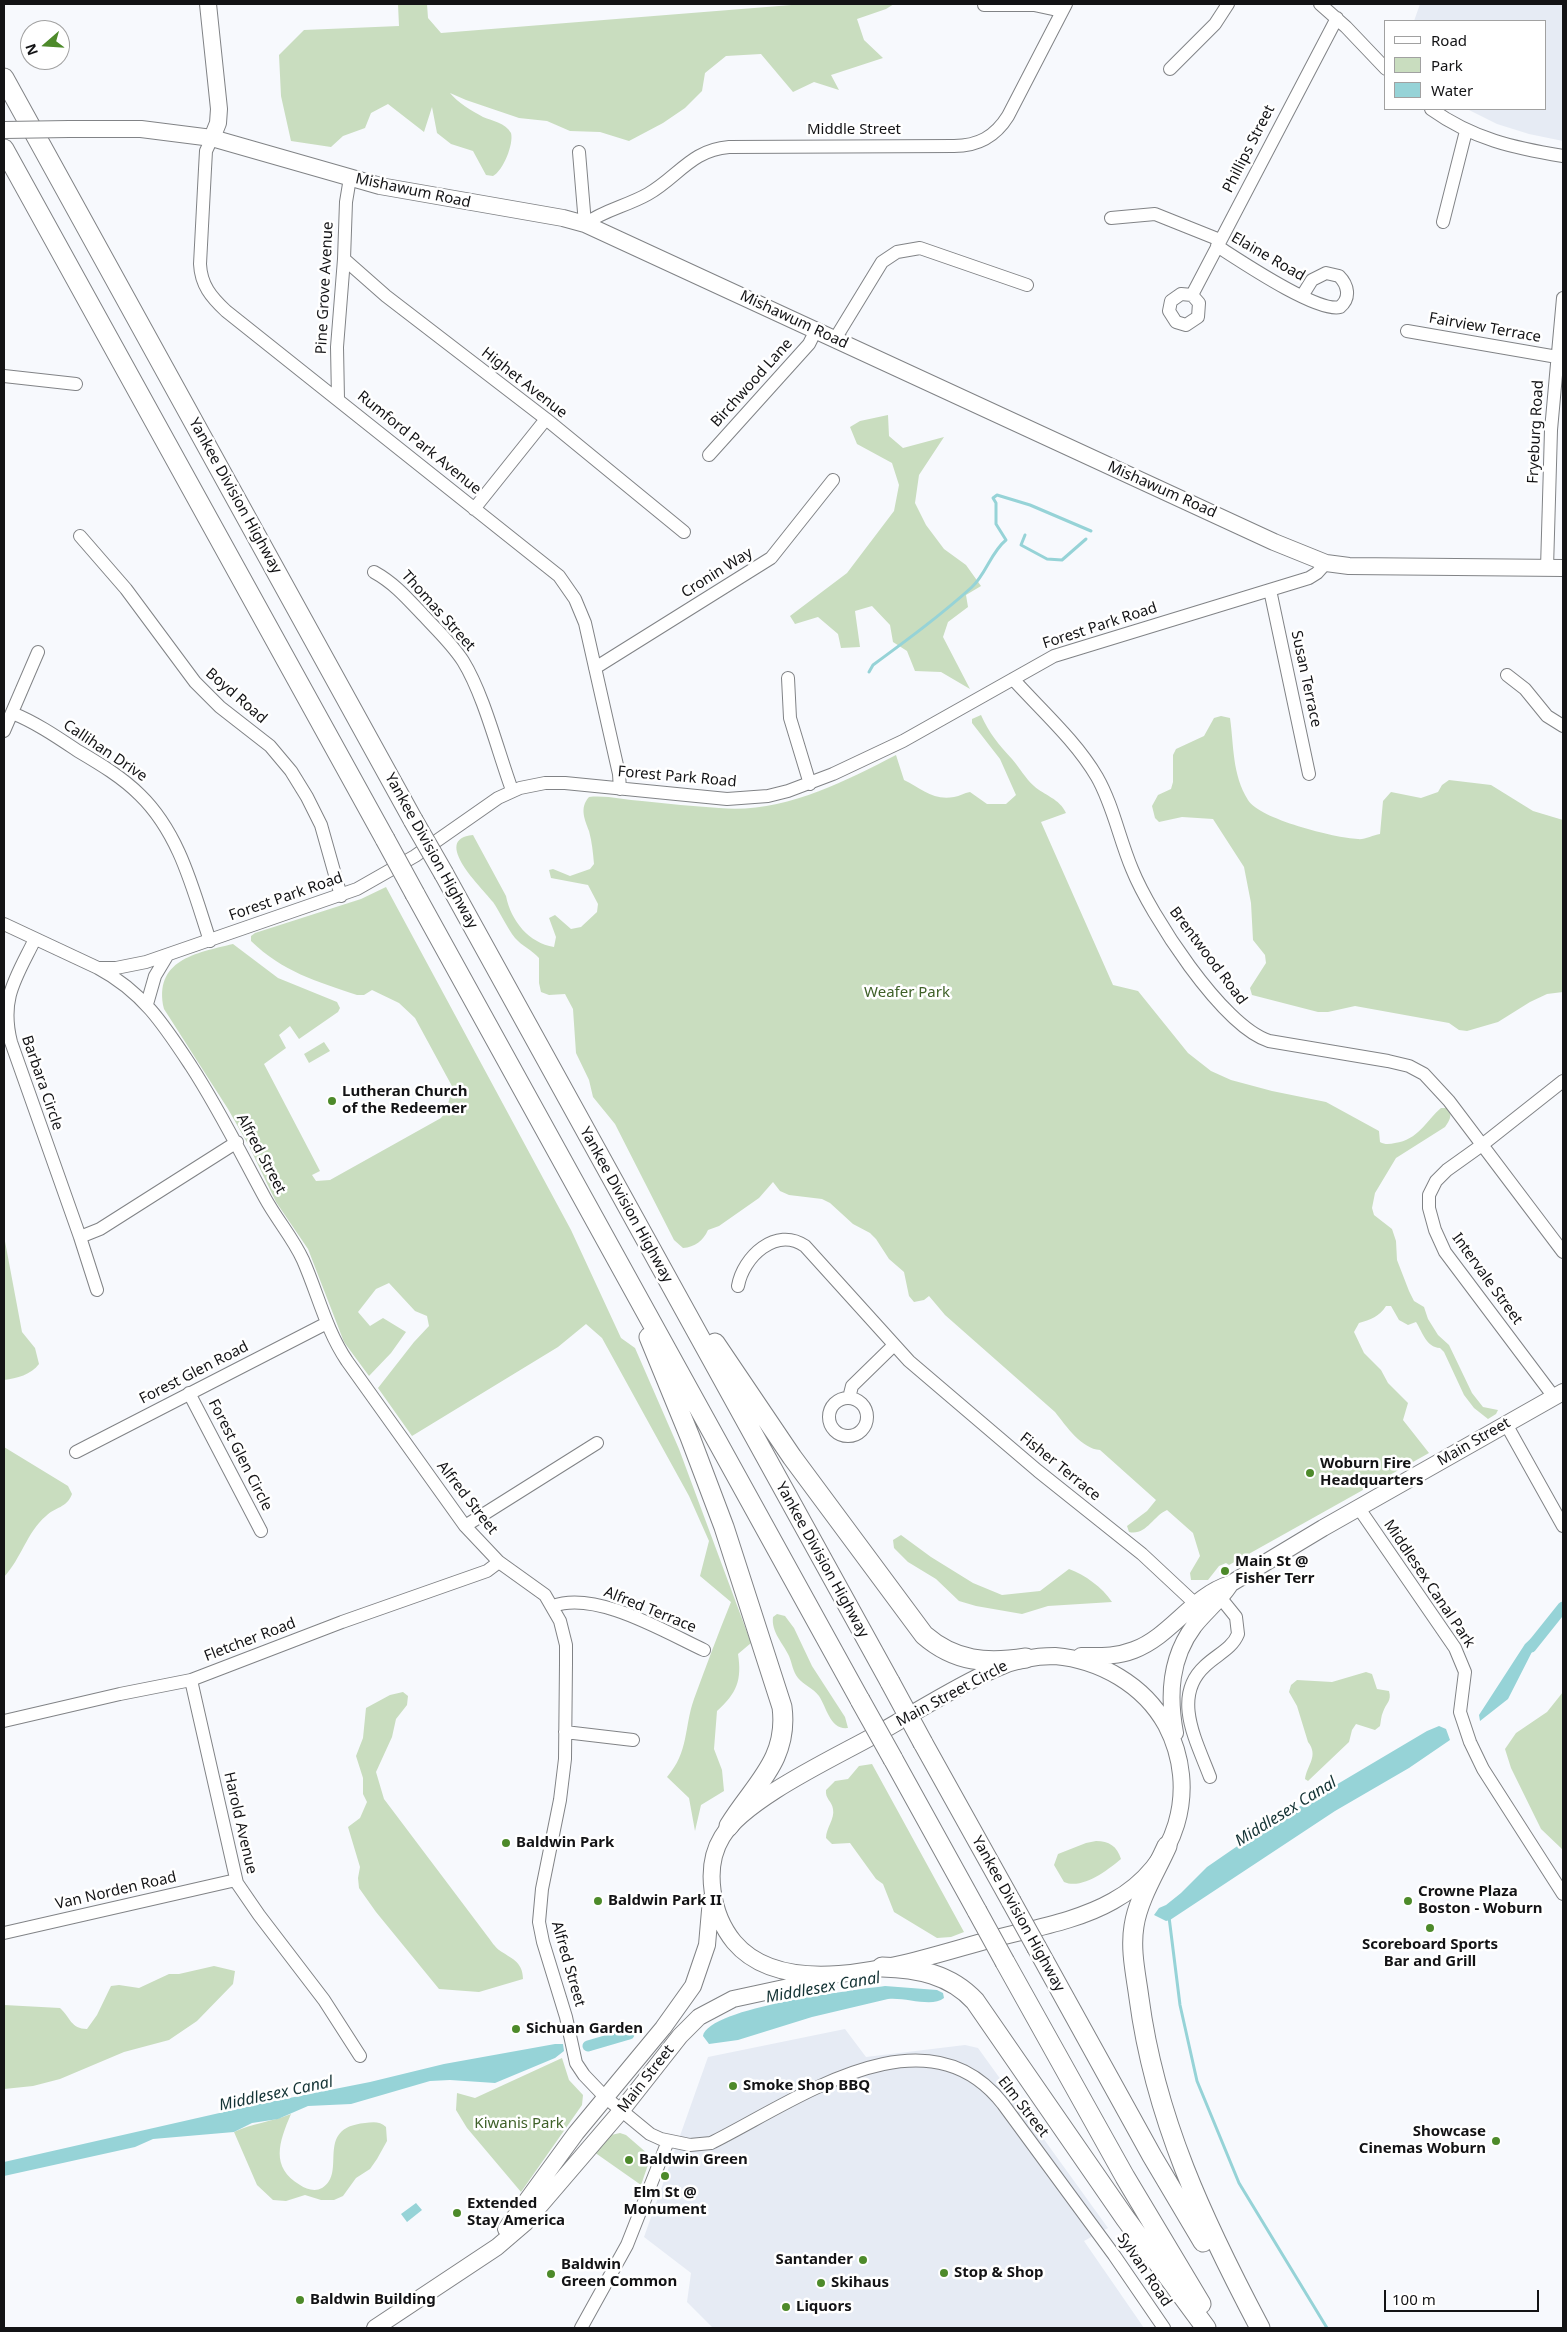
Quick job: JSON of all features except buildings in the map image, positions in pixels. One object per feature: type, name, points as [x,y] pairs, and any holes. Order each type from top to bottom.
[{"type":"highway","name":"Yankee Division Highway","points":[[4,78],[1152,2156],[1258,2328]]},
{"type":"highway","points":[[4,149],[1005,1962],[1125,2177],[1216,2328]]},
{"type":"highway","points":[[643,1235],[767,1420],[916,1627],[941,1648],[967,1659],[1003,1661],[1026,1658]]},
{"type":"highway","points":[[617,1259],[702,1467],[781,1699],[784,1724],[776,1756],[768,1772],[729,1826]]},
{"type":"highway","points":[[1167,1846],[1140,1906],[1134,1926],[1134,1960],[1143,2027],[1159,2097],[1188,2180],[1208,2228],[1258,2328]]},
{"type":"highway","points":[[882,1967],[912,1968],[938,1975],[961,1987],[975,2001],[1125,2218],[1206,2328]]},
{"type":"main road","points":[[208,4],[219,109],[218,123],[212,138]]},
{"type":"main road","name":"Mishawum Road","points":[[4,130],[142,129],[212,138],[350,178],[435,198],[563,218],[585,224],[1274,542],[1326,562],[1361,567],[1555,568]]},
{"type":"main road","name":"Main Street","points":[[1063,1656],[1112,1656],[1135,1650],[1201,1609],[1222,1590],[1358,1507],[1558,1394]]},
{"type":"main road","name":"Main Street","points":[[1180,1760],[1171,1710],[1172,1678],[1183,1644],[1201,1609]]},
{"type":"main road","name":"Main Street Circle","points":[[1063,1656],[1111,1672],[1141,1692],[1153,1704],[1163,1720],[1180,1760],[1181,1803],[1177,1822],[1167,1846],[1150,1872],[1136,1886],[1102,1907],[1067,1919],[882,1967],[854,1972],[797,1973],[772,1968],[758,1961],[738,1946],[726,1929],[716,1907],[711,1880],[715,1851],[729,1826],[759,1801],[982,1675],[1026,1658],[1063,1656]]},
{"type":"main road","name":"Main Street","points":[[482,2257],[522,2210],[576,2133],[663,2028],[693,1986],[706,1945],[711,1880]]},
{"type":"main road","name":"Main Street","points":[[375,2328],[482,2257],[506,2240],[529,2219],[621,2111],[680,2036],[699,2018],[717,2006],[741,1996],[854,1972]]},
{"type":"street","points":[[1170,69],[1215,24],[1228,4]]},
{"type":"street","points":[[1320,4],[1337,18],[1384,67]]},
{"type":"street","points":[[984,5],[1064,7]]},
{"type":"street","name":"Middle Street","points":[[585,224],[600,214],[648,194],[693,158],[714,148],[749,146],[954,146],[981,142],[994,134],[1008,116],[1064,7]]},
{"type":"street","name":"Phillips Street","points":[[1192,296],[1337,18]]},
{"type":"street","points":[[1433,110],[1466,131],[1493,142],[1563,156]]},
{"type":"street","points":[[1443,222],[1466,131]]},
{"type":"street","name":"Rumford Park Avenue","points":[[212,138],[206,151],[204,169],[200,264],[203,282],[212,297],[226,311],[474,509],[544,562],[563,581],[585,623],[619,774],[620,789]]},
{"type":"street","points":[[579,152],[585,224]]},
{"type":"street","name":"Pine Grove Avenue","points":[[338,399],[337,347],[344,259],[346,202],[350,178]]},
{"type":"street","name":"Elaine Road","points":[[1111,218],[1155,214],[1218,243],[1302,296]]},
{"type":"street","points":[[835,339],[882,262],[892,254],[902,250],[923,248],[1027,285]]},
{"type":"street","name":"Highet Avenue","points":[[344,259],[398,306],[546,419],[684,532]]},
{"type":"street","name":"Fryeburg Road","points":[[1555,568],[1549,459],[1560,358],[1562,298]]},
{"type":"street","name":"Birchwood Lane","points":[[709,455],[808,345],[816,330]]},
{"type":"street","name":"Fairview Terrace","points":[[1407,331],[1560,358]]},
{"type":"street","points":[[4,376],[76,384]]},
{"type":"street","points":[[474,509],[546,419]]},
{"type":"street","name":"Cronin Way","points":[[595,668],[771,558],[833,480]]},
{"type":"street","name":"Boyd Road","points":[[80,536],[126,589],[195,682],[220,707],[270,746],[291,771],[307,797],[320,825],[341,896]]},
{"type":"street","name":"Forest Park Road","points":[[4,924],[98,968],[126,967],[167,956],[341,896],[385,875],[512,790],[552,783],[703,798],[734,799],[768,796],[810,784],[920,732],[1061,654],[1312,576],[1326,562]]},
{"type":"street","name":"Thomas Street","points":[[374,572],[400,590],[450,644],[461,659],[475,687],[512,790]]},
{"type":"street","name":"Susan Terrace","points":[[1270,590],[1309,774]]},
{"type":"street","points":[[4,731],[38,652]]},
{"type":"street","points":[[1507,675],[1525,689],[1547,716],[1563,726]]},
{"type":"street","points":[[788,678],[790,718],[810,784]]},
{"type":"street","name":"Brentwood Road","points":[[1013,679],[1092,770],[1103,789],[1132,870],[1147,900],[1185,958],[1238,1023],[1255,1036],[1268,1041],[1388,1061],[1417,1069],[1436,1085],[1563,1252]]},
{"type":"street","name":"Callihan Drive","points":[[12,712],[107,769],[128,784],[147,802],[168,830],[180,853],[210,941]]},
{"type":"street","name":"Barbara Circle","points":[[35,939],[8,994],[4,1010],[6,1023],[44,1140],[80,1237],[96,1290]]},
{"type":"street","points":[[147,1004],[155,976],[167,956]]},
{"type":"street","name":"Alfred Street","points":[[98,968],[121,982],[147,1004],[178,1046],[237,1142],[268,1202],[302,1259],[327,1323],[347,1361],[466,1526],[499,1562],[540,1591],[553,1606],[560,1621],[566,1645],[562,1788],[542,1889],[539,1922],[544,1946],[566,2017],[576,2063],[584,2075],[605,2097]]},
{"type":"street","name":"Intervale Street","points":[[1558,1394],[1449,1258],[1439,1242],[1428,1199],[1433,1186],[1446,1170],[1482,1145],[1563,1081]]},
{"type":"street","points":[[80,1237],[100,1229],[237,1142]]},
{"type":"street","name":"Fisher Terrace","points":[[738,1286],[746,1266],[765,1247],[781,1238],[796,1241],[815,1255],[894,1346],[987,1429],[1142,1554],[1201,1609]]},
{"type":"street","name":"Forest Glen Road","points":[[76,1452],[327,1323]]},
{"type":"street","points":[[849,1398],[852,1386],[894,1346]]},
{"type":"street","name":"Forest Glen Circle","points":[[189,1393],[261,1531]]},
{"type":"street","points":[[1506,1424],[1563,1526]]},
{"type":"street","points":[[466,1526],[597,1443]]},
{"type":"street","name":"Middlesex Canal Park","points":[[1358,1507],[1456,1648],[1465,1672],[1460,1711],[1470,1742],[1483,1769],[1563,1894]]},
{"type":"street","name":"Fletcher Road","points":[[4,1721],[120,1694],[191,1680],[342,1622],[487,1571],[499,1562]]},
{"type":"street","points":[[1210,1777],[1193,1733],[1188,1707],[1190,1688],[1195,1677],[1205,1665],[1234,1642],[1238,1634],[1236,1617],[1222,1590]]},
{"type":"street","name":"Alfred Terrace","points":[[553,1606],[571,1602],[598,1605],[651,1625],[704,1650]]},
{"type":"street","name":"Harold Avenue","points":[[191,1680],[236,1880],[259,1915],[324,2000],[360,2056]]},
{"type":"street","points":[[565,1732],[633,1740]]},
{"type":"street","name":"Van Norden Road","points":[[4,1933],[236,1880]]},
{"type":"street","name":"Elm Street","points":[[605,2097],[650,2134],[668,2141],[698,2146],[711,2143],[824,2083],[858,2070],[907,2062],[927,2061],[947,2064],[974,2075],[996,2094],[1097,2231]]},
{"type":"street","points":[[581,2328],[627,2245],[668,2141]]},
{"type":"street","name":"Sylvan Road","points":[[1097,2231],[1164,2328]]},
{"type":"shaded area","points":[[1420,4],[1563,4],[1563,141],[1529,134],[1497,124],[1469,110],[1547,110],[1547,20],[1414,20]]},
{"type":"shaded area","points":[[845,2029],[866,2057],[965,2045],[978,2048],[1108,2228],[1084,2241],[1144,2328],[713,2328],[687,2302],[691,2273],[644,2237],[708,2057]]},
{"type":"green space","points":[[398,4],[427,4],[428,18],[441,33],[804,4],[894,4],[886,9],[857,19],[864,40],[883,58],[831,75],[839,90],[814,82],[793,92],[761,54],[726,56],[705,73],[702,91],[685,108],[663,123],[629,141],[600,132],[570,131],[547,121],[519,118],[450,93],[470,109],[502,125],[511,133],[511,144],[507,157],[493,176],[486,175],[473,151],[451,144],[437,133],[432,107],[424,132],[388,104],[371,113],[365,128],[343,136],[331,147],[291,141],[281,96],[279,55],[304,30],[399,26]]},
{"type":"green space","points":[[888,415],[889,436],[903,448],[944,437],[919,475],[915,503],[926,525],[944,549],[966,565],[981,586],[966,595],[968,607],[948,622],[943,637],[970,689],[941,672],[915,671],[907,651],[893,642],[890,625],[872,606],[855,611],[860,647],[841,648],[838,634],[818,617],[795,624],[790,616],[847,573],[894,511],[899,485],[892,463],[857,444],[850,427],[860,421]]},
{"type":"green space","name":"Weafer Park","points":[[981,715],[987,728],[1028,780],[1060,804],[1066,813],[1041,822],[1113,985],[1138,991],[1188,1053],[1211,1071],[1231,1080],[1326,1102],[1379,1131],[1380,1142],[1384,1144],[1410,1138],[1441,1108],[1449,1108],[1450,1111],[1450,1118],[1445,1127],[1396,1158],[1375,1193],[1372,1208],[1374,1215],[1392,1229],[1396,1241],[1397,1260],[1414,1301],[1424,1307],[1428,1319],[1438,1335],[1449,1345],[1472,1393],[1483,1407],[1498,1410],[1496,1414],[1488,1419],[1474,1408],[1464,1395],[1444,1352],[1428,1342],[1416,1322],[1408,1325],[1399,1320],[1391,1306],[1386,1306],[1374,1317],[1359,1323],[1354,1332],[1364,1353],[1381,1370],[1388,1383],[1408,1403],[1403,1420],[1429,1453],[1229,1565],[1226,1563],[1219,1566],[1208,1580],[1191,1580],[1190,1573],[1200,1556],[1193,1533],[1167,1510],[1140,1531],[1129,1532],[1127,1526],[1147,1511],[1156,1500],[1100,1450],[1093,1449],[1081,1441],[1069,1430],[1055,1412],[945,1315],[929,1296],[924,1300],[914,1302],[909,1296],[904,1272],[889,1259],[876,1239],[870,1233],[853,1224],[830,1203],[822,1199],[789,1195],[780,1191],[773,1182],[759,1198],[719,1226],[708,1230],[704,1237],[695,1245],[683,1248],[674,1240],[615,1124],[593,1097],[589,1080],[576,1053],[573,1009],[565,994],[549,995],[541,992],[539,958],[515,938],[493,902],[471,876],[458,855],[457,845],[461,838],[473,835],[506,896],[512,914],[522,929],[537,941],[554,947],[556,937],[549,918],[555,915],[571,929],[581,927],[597,912],[598,904],[588,885],[551,878],[549,870],[553,869],[570,876],[590,869],[594,864],[591,839],[584,814],[584,805],[589,797],[609,797],[719,808],[742,809],[765,806],[788,801],[833,786],[896,755],[904,780],[927,793],[947,798],[970,792],[987,804],[1006,804],[1016,795],[1000,759],[972,723],[972,719]]},
{"type":"green space","points":[[1221,716],[1230,718],[1236,770],[1248,800],[1267,814],[1298,826],[1347,838],[1363,839],[1380,834],[1383,801],[1391,792],[1421,798],[1438,792],[1442,785],[1449,780],[1491,785],[1533,811],[1563,820],[1563,992],[1547,994],[1498,1022],[1467,1031],[1459,1030],[1449,1023],[1355,1006],[1328,1012],[1318,1012],[1252,995],[1250,988],[1266,963],[1265,955],[1253,940],[1251,903],[1244,867],[1213,819],[1182,817],[1159,822],[1155,818],[1152,806],[1158,795],[1171,789],[1173,782],[1173,755],[1176,749],[1204,736],[1214,718]]},
{"type":"green space","points":[[386,887],[571,1230],[621,1338],[635,1348],[679,1449],[751,1643],[738,1654],[739,1671],[736,1685],[729,1698],[717,1711],[714,1749],[722,1770],[724,1791],[701,1805],[695,1831],[689,1798],[667,1777],[674,1768],[683,1749],[694,1699],[731,1602],[700,1576],[709,1541],[689,1496],[602,1338],[586,1324],[558,1347],[412,1436],[378,1388],[429,1326],[427,1316],[415,1311],[389,1283],[376,1289],[358,1312],[370,1326],[383,1318],[406,1332],[391,1353],[369,1376],[344,1342],[308,1249],[276,1202],[249,1146],[228,1109],[164,1009],[162,993],[165,979],[171,969],[180,961],[192,956],[233,944],[278,978],[337,1002],[340,1008],[338,1012],[299,1039],[290,1026],[279,1035],[286,1048],[264,1064],[320,1171],[312,1175],[316,1181],[330,1180],[441,1118],[444,1115],[453,1088],[415,1018],[399,1003],[372,990],[364,995],[357,995],[301,974],[275,961],[263,952],[251,941],[251,936],[255,933],[361,899]]},
{"type":"green space","points":[[324,1042],[330,1051],[309,1063],[304,1054]]},
{"type":"green space","points":[[4,1236],[22,1332],[35,1348],[39,1364],[28,1373],[4,1380]]},
{"type":"green space","points":[[4,1447],[68,1486],[72,1494],[64,1505],[49,1513],[39,1522],[4,1577]]},
{"type":"green space","points":[[901,1535],[931,1557],[973,1583],[1002,1595],[1040,1591],[1069,1569],[1093,1582],[1112,1602],[1048,1606],[1022,1614],[959,1601],[936,1579],[908,1562],[894,1548],[893,1540]]},
{"type":"green space","points":[[777,1614],[785,1616],[794,1628],[812,1666],[845,1717],[848,1728],[837,1726],[833,1722],[819,1696],[796,1676],[789,1656],[774,1628],[773,1617]]},
{"type":"green space","points":[[1366,1672],[1372,1674],[1377,1689],[1389,1691],[1390,1694],[1382,1714],[1380,1726],[1375,1730],[1356,1724],[1352,1730],[1349,1742],[1308,1781],[1305,1779],[1312,1752],[1297,1706],[1289,1692],[1291,1685],[1297,1680],[1332,1682]]},
{"type":"green space","points":[[403,1692],[408,1696],[407,1705],[396,1719],[392,1737],[376,1772],[384,1799],[493,1944],[518,1964],[521,1968],[523,1979],[479,1992],[439,1989],[376,1912],[359,1888],[360,1867],[348,1827],[360,1818],[367,1802],[363,1794],[363,1778],[356,1756],[363,1738],[366,1708],[390,1695]]},
{"type":"green space","points":[[1563,1692],[1563,1850],[1541,1829],[1511,1768],[1505,1749],[1516,1733],[1547,1712]]},
{"type":"green space","points":[[872,1764],[964,1932],[951,1937],[937,1938],[894,1912],[883,1884],[876,1879],[850,1843],[832,1844],[826,1838],[833,1813],[826,1790],[835,1781],[848,1779],[859,1766]]},
{"type":"green space","points":[[1096,1841],[1112,1845],[1121,1859],[1087,1881],[1071,1884],[1064,1882],[1054,1865],[1058,1854]]},
{"type":"green space","points":[[214,1966],[235,1971],[233,1984],[197,2021],[169,2040],[124,2052],[60,2079],[33,2086],[4,2089],[4,2005],[60,2008],[74,2025],[87,2029],[97,2015],[111,1986],[119,1985],[139,1988],[169,1974],[179,1974]]},
{"type":"green space","name":"Kiwanis Park","points":[[562,2058],[569,2080],[583,2095],[582,2105],[521,2192],[467,2128],[456,2110],[457,2093],[475,2098]]},
{"type":"green space","points":[[291,2114],[283,2134],[280,2153],[281,2162],[284,2170],[291,2178],[308,2189],[322,2188],[329,2181],[332,2172],[335,2142],[340,2133],[349,2127],[376,2122],[386,2127],[387,2141],[370,2169],[356,2178],[343,2196],[334,2200],[321,2200],[305,2195],[286,2201],[273,2200],[257,2185],[234,2132]]},
{"type":"green space","points":[[620,2133],[626,2135],[648,2154],[649,2162],[641,2185],[594,2152],[611,2135]]},
{"type":"water","points":[[1537,1633],[1540,1635],[1508,1699],[1480,1721],[1479,1715],[1525,1644]]},
{"type":"water","name":"Middlesex Canal","points":[[1439,1726],[1446,1729],[1450,1740],[1409,1768],[1335,1811],[1170,1920],[1166,1921],[1154,1915],[1159,1908],[1181,1893],[1207,1867],[1265,1827],[1427,1731]]},
{"type":"water","name":"Middlesex Canal","points":[[885,1986],[937,1990],[943,1993],[944,1998],[933,2002],[888,1999],[812,2017],[738,2040],[709,2044],[703,2036],[711,2026],[755,2008],[816,1996]]},
{"type":"water","name":"Middlesex Canal","points":[[563,2044],[564,2051],[555,2058],[495,2083],[450,2080],[430,2081],[351,2104],[308,2106],[278,2119],[252,2123],[234,2132],[153,2139],[135,2147],[4,2176],[4,2162],[444,2064]]},
{"type":"water","points":[[416,2203],[422,2210],[407,2222],[401,2214]]},
{"type":"waterway","points":[[869,672],[873,665],[911,637],[977,582],[996,551],[1006,540],[996,524],[996,503],[993,498],[997,495],[1030,505],[1091,531]]},
{"type":"waterway","points":[[1025,535],[1021,545],[1047,559],[1062,560],[1086,539]]},
{"type":"waterway","name":"Middlesex Canal","points":[[1531,1647],[1563,1607]]},
{"type":"waterway","points":[[1169,1917],[1180,2005],[1197,2081],[1239,2183],[1327,2328]]},
{"type":"waterway","name":"Middlesex Canal","points":[[588,2046],[629,2034]]},
{"type":"place","name":"Lutheran Church of the Redeemer","points":[[332,1101]]},
{"type":"place","name":"Woburn Fire Headquarters","points":[[1310,1473]]},
{"type":"place","name":"Main St @ Fisher Terr","points":[[1225,1571]]},
{"type":"place","name":"Baldwin Park","points":[[506,1843]]},
{"type":"place","name":"Baldwin Park II","points":[[598,1901]]},
{"type":"place","name":"Crowne Plaza Boston - Woburn","points":[[1408,1901]]},
{"type":"place","name":"Scoreboard Sports Bar and Grill","points":[[1430,1928]]},
{"type":"place","name":"Sichuan Garden","points":[[516,2029]]},
{"type":"place","name":"Smoke Shop BBQ","points":[[733,2086]]},
{"type":"place","name":"Showcase Cinemas Woburn","points":[[1496,2141]]},
{"type":"place","name":"Baldwin Green","points":[[629,2160]]},
{"type":"place","name":"Elm St @ Monument","points":[[665,2176]]},
{"type":"place","name":"Extended Stay America","points":[[457,2213]]},
{"type":"place","name":"Santander","points":[[863,2260]]},
{"type":"place","name":"Stop & Shop","points":[[944,2273]]},
{"type":"place","name":"Baldwin Green Common","points":[[551,2274]]},
{"type":"place","name":"Skihaus","points":[[821,2283]]},
{"type":"place","name":"Baldwin Building","points":[[300,2300]]},
{"type":"place","name":"Liquors","points":[[786,2307]]}]
